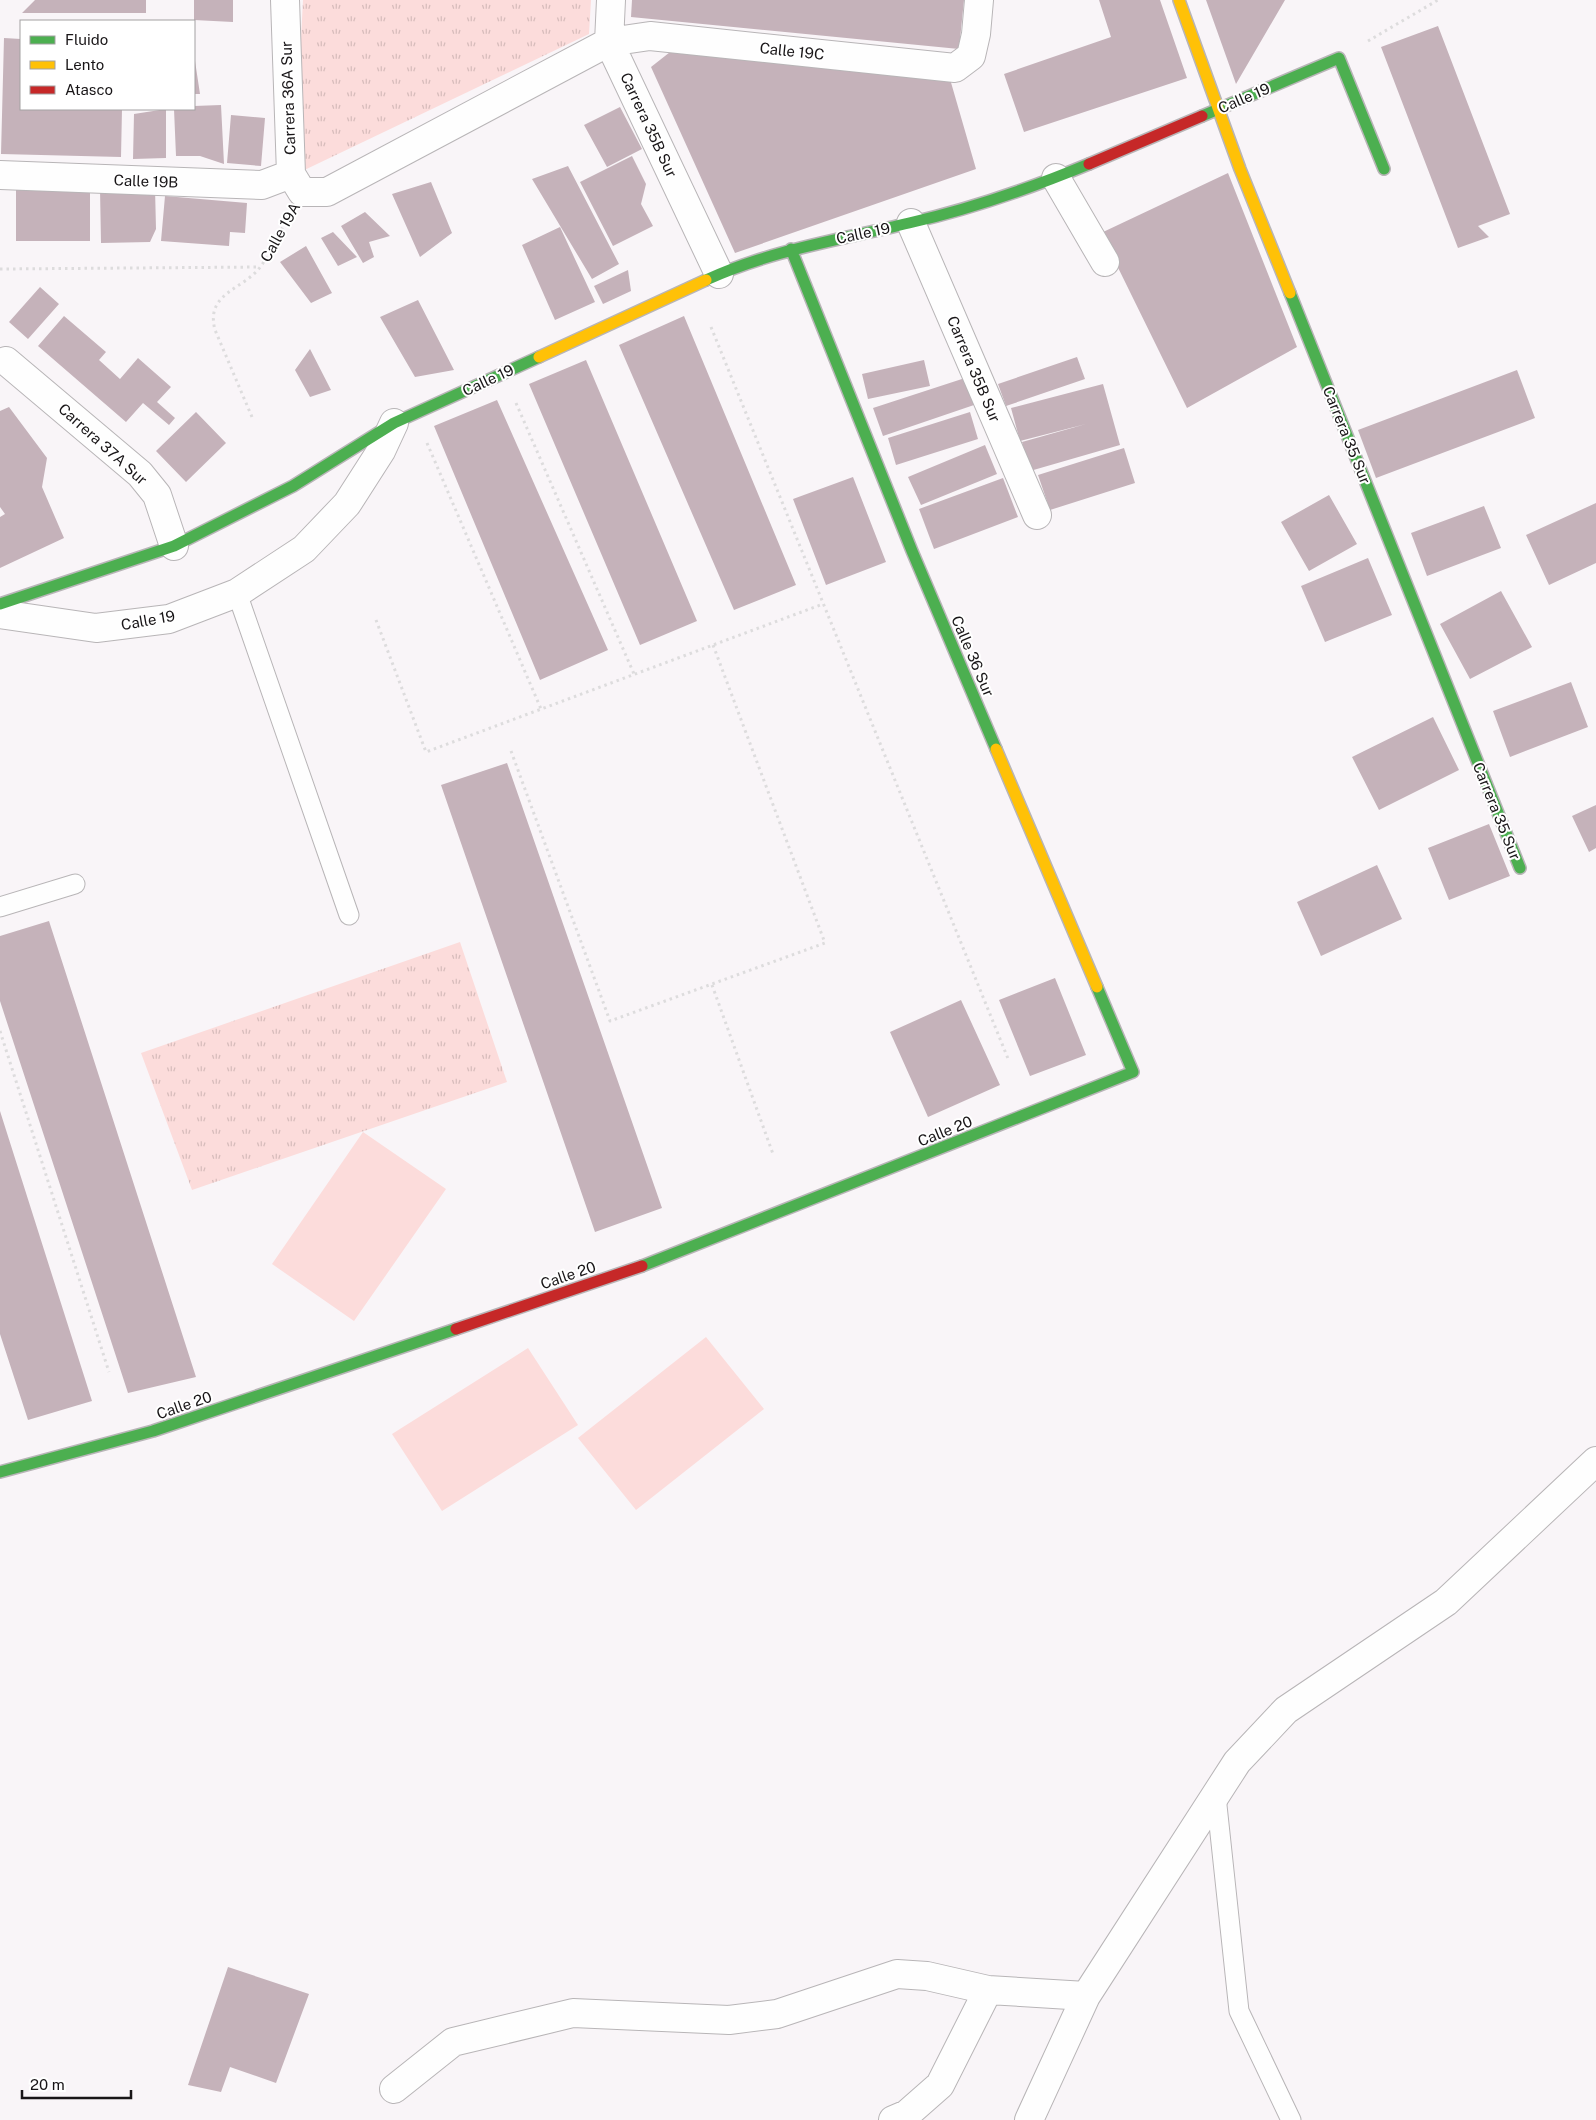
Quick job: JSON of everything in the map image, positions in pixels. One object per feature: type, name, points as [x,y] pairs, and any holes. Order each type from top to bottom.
[{"type":"street","name":"Carrera 36A Sur","points":[[285,0],[297,183]]},
{"type":"street","name":"Carrera 35B Sur","points":[[611,0],[609,42],[719,274]]},
{"type":"street","name":"Calle 19C","points":[[609,42],[650,36],[955,68],[971,56],[976,34],[979,0]]},
{"type":"street","name":"Carrera 35 Sur","points":[[1179,0],[1240,169],[1520,868]]},
{"type":"street","name":"Calle 19A","points":[[297,183],[327,192],[609,42]]},
{"type":"street","name":"Calle 19","points":[[0,604],[174,546],[293,486],[394,422],[719,274],[791,249],[911,223],[989,201],[1056,178],[1339,58]]},
{"type":"street","points":[[1339,58],[1384,169]]},
{"type":"street","name":"Calle 19B","points":[[0,175],[262,185],[297,183]]},
{"type":"street","points":[[1056,178],[1105,262]]},
{"type":"street","name":"Carrera 35B Sur","points":[[911,223],[1037,515]]},
{"type":"street","name":"Calle 36 Sur","points":[[791,249],[912,551],[1133,1072]]},
{"type":"street","name":"Carrera 37A Sur","points":[[6,361],[140,474],[156,495],[174,546]]},
{"type":"street","name":"Calle 19","points":[[0,614],[96,628],[169,619],[237,593],[304,549],[347,504],[381,451],[394,422]]},
{"type":"street","name":"Calle 20","points":[[0,1472],[153,1431],[656,1261],[1133,1072]]},
{"type":"street","points":[[1029,2120],[1086,1996],[1237,1762],[1286,1710],[1446,1602],[1596,1461]]},
{"type":"street","points":[[394,2089],[453,2042],[573,2013],[729,2020],[777,2014],[897,1974],[927,1976],[988,1990],[1086,1996]]},
{"type":"street","points":[[894,2120],[907,2114],[940,2085],[988,1990]]},
{"type":"lane","points":[[237,593],[349,915]]},
{"type":"lane","points":[[0,907],[75,884]]},
{"type":"lane","points":[[1216,1796],[1239,2011],[1292,2120]]},
{"type":"path","points":[[1339,58],[1438,0]]},
{"type":"path","name":"Calle 19A","points":[[0,269],[261,267],[297,183]]},
{"type":"path","points":[[252,417],[211,317],[220,299],[261,267]]},
{"type":"path","points":[[712,327],[1009,1061]]},
{"type":"path","points":[[516,402],[634,674]]},
{"type":"path","points":[[426,442],[540,709]]},
{"type":"path","points":[[376,620],[426,752],[823,604]]},
{"type":"path","points":[[511,751],[610,1021],[825,943],[712,645]]},
{"type":"path","points":[[712,985],[774,1154]]},
{"type":"path","points":[[0,1031],[110,1372]]},
{"type":"green space","points":[[303,0],[591,0],[589,34],[294,175]]},
{"type":"green space","points":[[460,942],[507,1082],[192,1190],[141,1053]]},
{"type":"green space","points":[[363,1132],[446,1189],[354,1321],[272,1264]]},
{"type":"green space","points":[[706,1337],[764,1409],[636,1510],[578,1438]]},
{"type":"green space","points":[[528,1348],[578,1425],[442,1511],[392,1434]]},
{"type":"building","points":[[35,0],[146,0],[146,13],[22,13]]},
{"type":"building","points":[[194,0],[233,0],[233,22],[194,20]]},
{"type":"building","points":[[632,0],[964,0],[959,49],[631,17]]},
{"type":"building","points":[[1099,0],[1160,0],[1187,78],[1024,132],[1004,74],[1111,37]]},
{"type":"building","points":[[1206,0],[1285,0],[1236,84]]},
{"type":"building","points":[[1438,26],[1510,214],[1478,226],[1489,237],[1458,248],[1381,47]]},
{"type":"building","points":[[4,38],[20,39],[20,110],[122,110],[121,157],[1,154]]},
{"type":"building","points":[[679,45],[950,79],[976,169],[735,253],[651,67]]},
{"type":"building","points":[[195,61],[200,94],[195,94]]},
{"type":"building","points":[[221,105],[224,164],[200,156],[176,156],[174,110],[195,110],[195,106]]},
{"type":"building","points":[[620,107],[642,149],[607,167],[584,125]]},
{"type":"building","points":[[166,110],[166,158],[133,159],[134,114]]},
{"type":"building","points":[[231,115],[265,118],[261,166],[227,163]]},
{"type":"building","points":[[632,156],[646,184],[641,204],[653,226],[613,246],[580,182]]},
{"type":"building","points":[[568,166],[619,264],[592,279],[532,179]]},
{"type":"building","points":[[1228,173],[1297,347],[1187,408],[1101,233]]},
{"type":"building","points":[[431,182],[452,233],[420,257],[392,194]]},
{"type":"building","points":[[155,188],[156,229],[150,242],[101,243],[100,189]]},
{"type":"building","points":[[16,190],[90,190],[90,241],[16,241]]},
{"type":"building","points":[[165,196],[247,203],[245,233],[230,232],[229,246],[161,241]]},
{"type":"building","points":[[365,212],[390,236],[369,242],[374,257],[363,263],[341,226]]},
{"type":"building","points":[[560,227],[595,302],[555,320],[522,245]]},
{"type":"building","points":[[333,232],[357,257],[338,266],[321,238]]},
{"type":"building","points":[[306,246],[332,293],[311,303],[280,262]]},
{"type":"building","points":[[628,270],[631,291],[603,304],[594,286]]},
{"type":"building","points":[[40,287],[59,304],[28,339],[9,322]]},
{"type":"building","points":[[418,300],[454,370],[415,377],[380,317]]},
{"type":"building","points":[[64,316],[106,352],[99,360],[120,379],[138,358],[171,387],[157,402],[175,418],[169,425],[143,403],[126,422],[38,346]]},
{"type":"building","points":[[684,316],[796,585],[734,610],[619,345]]},
{"type":"building","points":[[310,349],[331,390],[310,397],[295,370]]},
{"type":"building","points":[[1077,357],[1085,379],[1006,406],[998,384]]},
{"type":"building","points":[[586,360],[697,621],[640,645],[529,384]]},
{"type":"building","points":[[924,360],[930,386],[868,399],[862,374]]},
{"type":"building","points":[[1517,370],[1535,418],[1376,478],[1358,430]]},
{"type":"building","points":[[965,378],[974,405],[883,436],[873,408]]},
{"type":"building","points":[[1103,384],[1120,445],[1030,471],[1022,442],[1086,424],[1020,441],[1011,408]]},
{"type":"building","points":[[497,400],[608,650],[540,680],[434,426]]},
{"type":"building","points":[[9,407],[47,458],[42,487],[64,538],[0,568],[0,517],[5,514],[0,507],[0,411]]},
{"type":"building","points":[[196,412],[226,443],[186,482],[156,451]]},
{"type":"building","points":[[970,412],[978,439],[896,465],[888,438]]},
{"type":"building","points":[[985,445],[997,474],[921,505],[908,477]]},
{"type":"building","points":[[1124,448],[1135,483],[1050,510],[1038,475]]},
{"type":"building","points":[[853,477],[886,562],[826,585],[793,499]]},
{"type":"building","points":[[1003,478],[1018,517],[934,549],[919,509]]},
{"type":"building","points":[[1329,495],[1357,544],[1309,571],[1281,522]]},
{"type":"building","points":[[1596,503],[1596,563],[1549,585],[1526,535]]},
{"type":"building","points":[[1484,506],[1501,548],[1427,576],[1411,533]]},
{"type":"building","points":[[1368,558],[1392,615],[1325,642],[1301,586]]},
{"type":"building","points":[[1501,591],[1532,647],[1470,679],[1440,624]]},
{"type":"building","points":[[1571,682],[1588,727],[1510,757],[1493,711]]},
{"type":"building","points":[[1433,717],[1459,770],[1379,810],[1352,757]]},
{"type":"building","points":[[507,763],[662,1208],[595,1232],[441,785]]},
{"type":"building","points":[[1596,805],[1596,848],[1589,852],[1572,816]]},
{"type":"building","points":[[1489,824],[1510,876],[1449,900],[1428,848]]},
{"type":"building","points":[[1377,865],[1402,919],[1321,956],[1297,902]]},
{"type":"building","points":[[49,921],[196,1377],[128,1393],[0,1001],[0,936]]},
{"type":"building","points":[[1055,978],[1086,1055],[1030,1076],[999,1000]]},
{"type":"building","points":[[961,1000],[1000,1085],[928,1117],[890,1032]]},
{"type":"building","points":[[0,1111],[92,1401],[28,1420],[0,1334]]},
{"type":"building","points":[[228,1967],[309,1994],[276,2083],[230,2067],[221,2092],[188,2085]]},
{"type":"traffic: fast","points":[[1202,116],[1339,58],[1384,169]]},
{"type":"traffic: fast","points":[[706,280],[781,253],[978,205],[1023,190],[1089,164]]},
{"type":"traffic: fast","points":[[791,249],[912,551],[996,749]]},
{"type":"traffic: fast","points":[[1290,293],[1520,868]]},
{"type":"traffic: fast","points":[[0,604],[174,546],[293,486],[394,423],[539,357]]},
{"type":"traffic: fast","points":[[642,1266],[1133,1072],[1097,987]]},
{"type":"traffic: fast","points":[[0,1472],[153,1431],[456,1329]]},
{"type":"traffic: slow","points":[[1179,0],[1240,169],[1290,293]]},
{"type":"traffic: slow","points":[[539,357],[706,280]]},
{"type":"traffic: slow","points":[[996,749],[1097,987]]},
{"type":"traffic: jam","points":[[1089,164],[1202,116]]},
{"type":"traffic: jam","points":[[456,1329],[642,1266]]}]
